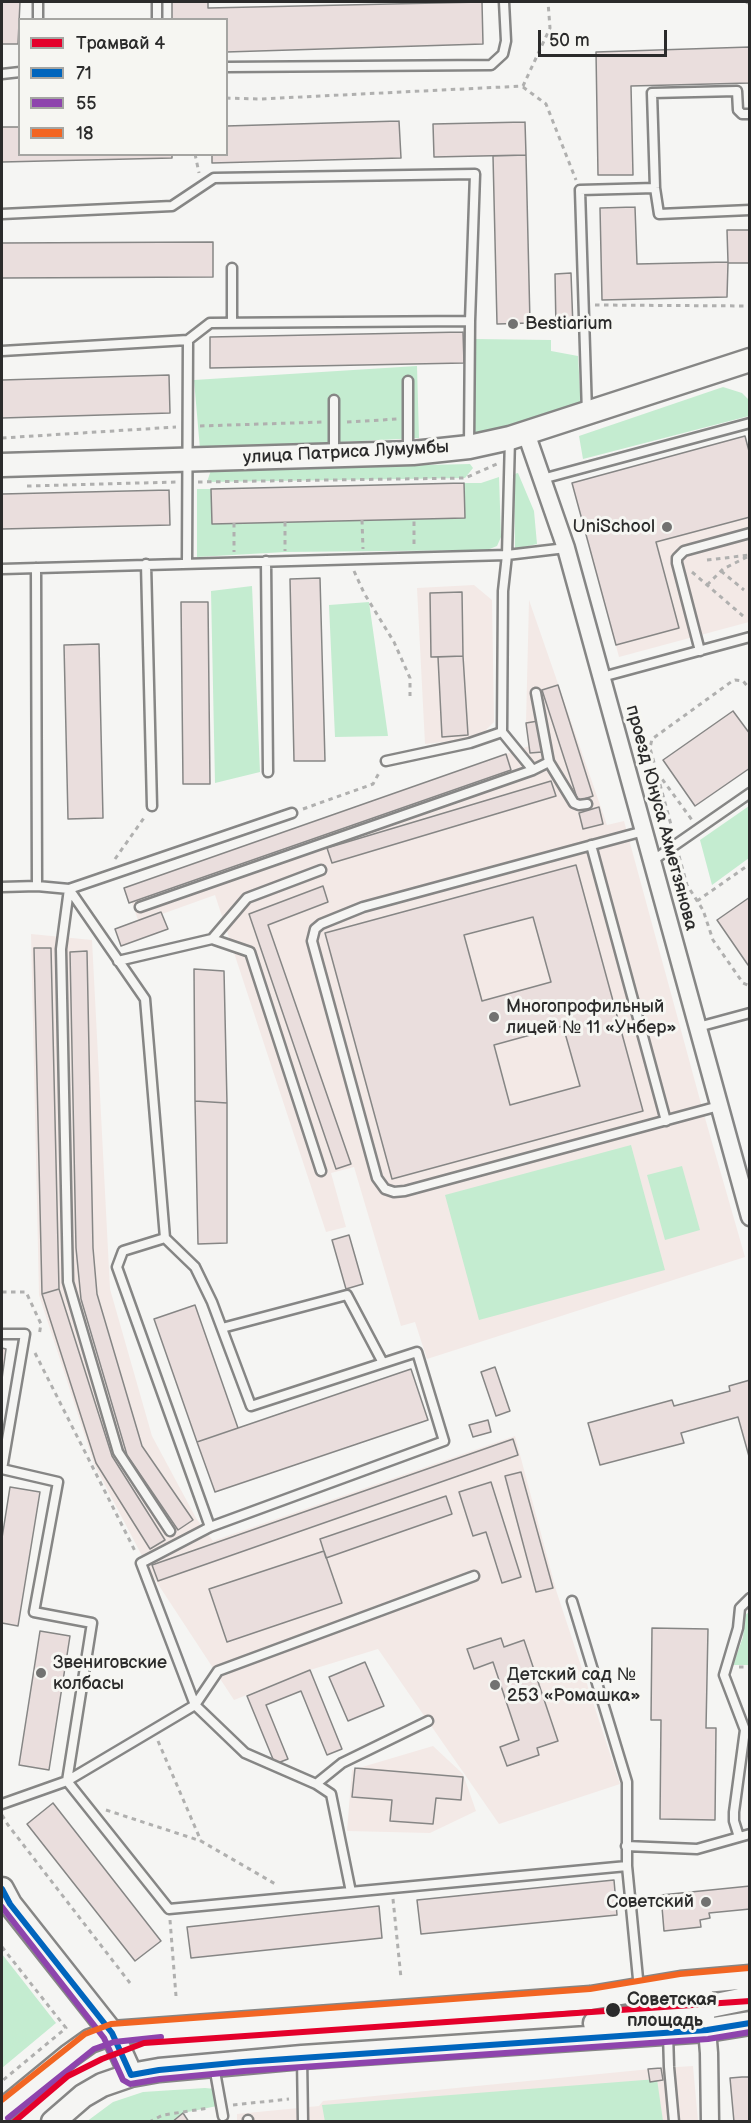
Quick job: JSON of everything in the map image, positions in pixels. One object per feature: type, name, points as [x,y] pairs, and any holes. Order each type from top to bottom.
[{"type":"main road","name":"улица Патриса Лумумбы","points":[[2,465],[334,456],[408,453],[469,447],[518,435],[748,363]]},
{"type":"main road","points":[[2,1889],[10,1904],[112,2033],[131,2075]]},
{"type":"main road","points":[[2,2111],[90,2041],[112,2033],[591,1998],[639,1989],[750,1977]]},
{"type":"main road","points":[[591,1998],[705,2008],[750,2009]]},
{"type":"main road","points":[[53,2121],[83,2096],[102,2085],[131,2075],[159,2070],[302,2057],[627,2020],[705,2008],[750,1998]]},
{"type":"main road","points":[[302,2057],[668,2033],[750,2023]]},
{"type":"street","name":"проезд Юнуса Ахметзянова","points":[[518,435],[542,479],[566,548],[750,1217]]},
{"type":"street","points":[[703,1981],[710,2121]]},
{"type":"lane","points":[[38,2],[38,18]]},
{"type":"lane","points":[[157,2],[158,18]]},
{"type":"lane","points":[[228,67],[491,65],[503,54],[506,42],[504,2]]},
{"type":"lane","points":[[2,74],[18,72]]},
{"type":"lane","points":[[750,114],[742,114],[738,110],[737,91],[652,93],[655,188],[659,214],[750,210]]},
{"type":"lane","points":[[2,214],[172,207],[214,178],[475,174],[469,447]]},
{"type":"lane","points":[[587,413],[580,190],[655,188]]},
{"type":"lane","points":[[232,268],[232,323]]},
{"type":"lane","points":[[2,351],[188,340],[210,323],[470,321]]},
{"type":"lane","points":[[187,564],[188,340]]},
{"type":"lane","points":[[408,381],[408,453]]},
{"type":"lane","points":[[334,400],[334,456]]},
{"type":"lane","points":[[542,479],[750,423]]},
{"type":"lane","points":[[518,435],[503,591],[502,732],[533,770]]},
{"type":"lane","points":[[700,651],[677,559],[684,551],[750,533]]},
{"type":"lane","points":[[2,569],[507,555],[566,548]]},
{"type":"lane","points":[[266,561],[268,772]]},
{"type":"lane","points":[[146,564],[152,806]]},
{"type":"lane","points":[[36,568],[37,886]]},
{"type":"lane","points":[[602,677],[750,637]]},
{"type":"lane","points":[[536,693],[549,762],[574,803],[587,804]]},
{"type":"lane","points":[[386,761],[470,743],[502,732]]},
{"type":"lane","points":[[141,907],[533,770],[549,762]]},
{"type":"lane","points":[[652,861],[750,793]]},
{"type":"lane","points":[[2,887],[37,886],[69,890],[292,813]]},
{"type":"lane","points":[[644,831],[356,909],[321,924],[315,929],[312,941],[377,1179],[385,1189],[394,1192],[405,1191],[720,1106]]},
{"type":"lane","points":[[591,845],[666,1121]]},
{"type":"lane","points":[[212,939],[247,898],[321,870]]},
{"type":"lane","points":[[69,890],[145,999],[165,1238],[195,1267],[222,1328],[251,1406],[417,1352],[444,1441],[210,1527],[141,1563],[195,1705],[244,1753],[316,1784],[331,1794],[351,1892]]},
{"type":"lane","points":[[69,890],[61,949],[68,1282],[118,1452],[170,1531]]},
{"type":"lane","points":[[118,961],[212,939],[250,952],[321,1171]]},
{"type":"lane","points":[[698,1027],[750,1013]]},
{"type":"lane","points":[[165,1238],[123,1251],[117,1267],[210,1527]]},
{"type":"lane","points":[[222,1328],[346,1295],[383,1363]]},
{"type":"lane","points":[[2,1334],[25,1334],[2,1469],[58,1482],[34,1612],[92,1623],[67,1781],[169,1909],[627,1866]]},
{"type":"lane","points":[[2,1804],[67,1781],[195,1705],[218,1671],[474,1576]]},
{"type":"lane","points":[[739,1837],[734,1812],[746,1738],[724,1675],[739,1625],[740,1608],[750,1598]]},
{"type":"lane","points":[[572,1601],[625,1773],[628,1792],[627,1866],[639,1989]]},
{"type":"lane","points":[[316,1784],[342,1763],[428,1721]]},
{"type":"lane","points":[[626,1846],[697,1849],[750,1834]]},
{"type":"lane","points":[[668,2033],[674,2121]]},
{"type":"lane","points":[[302,2057],[303,2121]]},
{"type":"lane","points":[[214,2065],[223,2116]]},
{"type":"path","points":[[523,86],[550,28],[548,2]]},
{"type":"path","points":[[228,98],[523,86],[546,104],[580,190]]},
{"type":"path","points":[[195,156],[202,186]]},
{"type":"path","points":[[584,305],[750,306]]},
{"type":"path","points":[[2,438],[188,426],[408,419]]},
{"type":"path","points":[[196,482],[465,478],[498,464]]},
{"type":"path","points":[[25,486],[177,482]]},
{"type":"path","points":[[414,519],[414,557]]},
{"type":"path","points":[[362,520],[364,559]]},
{"type":"path","points":[[285,522],[286,561]]},
{"type":"path","points":[[234,524],[234,562]]},
{"type":"path","points":[[707,585],[721,571],[750,556]]},
{"type":"path","points":[[707,560],[750,556]]},
{"type":"path","points":[[348,559],[364,593],[394,642],[410,678],[410,696]]},
{"type":"path","points":[[677,559],[743,616]]},
{"type":"path","points":[[721,571],[744,590]]},
{"type":"path","points":[[292,813],[373,784],[386,761]]},
{"type":"path","points":[[656,770],[698,829]]},
{"type":"path","points":[[102,878],[152,806]]},
{"type":"path","points":[[697,901],[750,864]]},
{"type":"path","points":[[2,1292],[26,1292],[41,1324],[36,1355]]},
{"type":"path","points":[[25,1334],[141,1563]]},
{"type":"path","points":[[153,1730],[201,1841]]},
{"type":"path","points":[[84,1803],[201,1841],[297,1897]]},
{"type":"path","points":[[2,1814],[8,1825],[130,1983]]},
{"type":"path","points":[[392,1888],[401,1978]]},
{"type":"path","points":[[169,1909],[176,1996]]},
{"type":"path","points":[[2,1947],[66,2028],[2,2079]]},
{"type":"shaded area","name":"UniSchool","points":[[745,436],[750,455],[749,622],[619,657],[572,483]]},
{"type":"shaded area","points":[[474,585],[492,600],[494,722],[478,738],[425,744],[417,588]]},
{"type":"shaded area","name":"Многопрофильный лицей № 11 «Унбер»","points":[[529,600],[607,825],[624,821],[745,1257],[427,1359],[415,1322],[401,1326],[354,1167],[331,1173],[346,1227],[326,1232],[215,895],[162,914],[168,929],[121,946],[115,929],[138,920],[124,888],[529,746],[526,723]]},
{"type":"shaded area","points":[[31,934],[92,940],[110,1289],[152,1436],[196,1518],[213,1541],[515,1436],[556,1590],[620,1784],[499,1824],[378,1649],[310,1670],[234,1700],[152,1575],[94,1464],[39,1295]]},
{"type":"shaded area","points":[[433,1746],[463,1774],[476,1811],[430,1833],[347,1831],[352,1770]]},
{"type":"shaded area","points":[[693,2066],[698,2121],[237,2122],[237,2114],[319,2106],[323,2101]]},
{"type":"green space","points":[[475,339],[551,340],[551,351],[578,356],[581,407],[475,440]]},
{"type":"green space","points":[[417,366],[419,438],[200,449],[194,380]]},
{"type":"green space","points":[[723,387],[742,393],[749,400],[749,416],[583,459],[579,436]]},
{"type":"green space","points":[[470,464],[473,468],[465,478],[207,482],[211,470]]},
{"type":"green space","points":[[518,473],[534,511],[537,544],[515,549],[514,474]]},
{"type":"green space","points":[[499,477],[501,537],[497,546],[487,550],[285,552],[197,557],[197,489],[211,489],[212,524],[465,518],[464,483],[481,483]]},
{"type":"green space","points":[[252,586],[260,772],[215,783],[211,591]]},
{"type":"green space","points":[[369,602],[388,736],[335,737],[329,605]]},
{"type":"green space","points":[[749,806],[749,858],[712,885],[700,840]]},
{"type":"green space","points":[[631,1145],[665,1270],[479,1320],[445,1195]]},
{"type":"green space","points":[[682,1166],[700,1230],[665,1240],[647,1175]]},
{"type":"green space","points":[[749,1612],[749,1665],[733,1665],[743,1637],[745,1615]]},
{"type":"green space","points":[[2,1954],[56,2023],[2,2068]]},
{"type":"green space","points":[[657,2079],[663,2121],[325,2122],[322,2105]]},
{"type":"green space","points":[[215,2089],[217,2106],[183,2113],[172,2121],[86,2122],[113,2102],[143,2092]]},
{"type":"building","points":[[2,2],[20,2],[18,44],[2,44]]},
{"type":"building","points":[[172,2],[208,2],[208,8],[482,2],[483,44],[228,52],[228,18],[172,18]]},
{"type":"building","points":[[750,47],[750,83],[631,86],[633,175],[598,175],[596,52]]},
{"type":"building","points":[[399,121],[401,158],[212,163],[212,156],[228,156],[228,126]]},
{"type":"building","points":[[525,122],[526,155],[434,157],[433,124]]},
{"type":"building","points":[[2,127],[18,127],[18,156],[172,156],[172,158],[2,162]]},
{"type":"building","points":[[526,155],[530,323],[497,324],[493,156]]},
{"type":"building","points":[[635,207],[637,264],[728,262],[727,230],[750,230],[750,263],[728,263],[727,297],[602,300],[600,208]]},
{"type":"building","points":[[213,242],[213,277],[2,278],[2,243]]},
{"type":"building","points":[[571,273],[573,328],[556,329],[555,274]]},
{"type":"building","points":[[463,332],[464,363],[210,368],[210,337]]},
{"type":"building","points":[[169,375],[170,413],[2,418],[2,380]]},
{"type":"building","name":"UniSchool","points":[[745,436],[750,455],[750,517],[656,542],[679,628],[616,645],[572,483]]},
{"type":"building","points":[[464,483],[465,518],[212,524],[211,489]]},
{"type":"building","points":[[169,490],[170,525],[2,529],[2,494]]},
{"type":"building","points":[[320,578],[325,761],[294,761],[290,579]]},
{"type":"building","points":[[462,592],[463,656],[431,657],[430,593]]},
{"type":"building","points":[[181,602],[208,602],[210,784],[183,784]]},
{"type":"building","points":[[99,644],[103,818],[68,819],[64,645]]},
{"type":"building","points":[[463,656],[468,735],[442,737],[438,657]]},
{"type":"building","points":[[558,685],[593,796],[578,801],[542,690]]},
{"type":"building","points":[[733,711],[750,734],[750,768],[695,806],[663,760]]},
{"type":"building","points":[[538,721],[542,752],[530,753],[526,723]]},
{"type":"building","points":[[506,754],[511,770],[129,903],[124,888]]},
{"type":"building","points":[[551,781],[556,796],[332,863],[327,848]]},
{"type":"building","points":[[599,807],[603,824],[583,829],[579,813]]},
{"type":"building","points":[[576,865],[643,1111],[392,1179],[325,933]],"holes":[[[533,917],[551,982],[482,1001],[464,935]],[[563,1026],[580,1086],[510,1105],[494,1045]]]},
{"type":"building","points":[[323,886],[328,902],[268,925],[351,1164],[336,1169],[249,914]]},
{"type":"building","points":[[750,897],[750,964],[748,965],[717,920]]},
{"type":"building","points":[[161,912],[168,929],[121,946],[115,929]]},
{"type":"building","points":[[34,948],[51,948],[59,1289],[42,1294]]},
{"type":"building","points":[[87,951],[93,1248],[97,1294],[142,1446],[193,1520],[178,1530],[127,1455],[81,1299],[76,1248],[70,952]]},
{"type":"building","points":[[194,969],[224,971],[227,1103],[195,1101]]},
{"type":"building","points":[[195,1101],[227,1103],[227,1243],[198,1244]]},
{"type":"building","points":[[349,1235],[363,1284],[346,1289],[332,1240]]},
{"type":"building","points":[[59,1289],[112,1456],[165,1540],[150,1549],[96,1463],[42,1294]]},
{"type":"building","points":[[195,1305],[238,1428],[197,1442],[154,1319]]},
{"type":"building","points":[[2,1348],[6,1349],[2,1379]]},
{"type":"building","points":[[495,1367],[510,1411],[496,1416],[481,1372]]},
{"type":"building","points":[[411,1369],[428,1420],[215,1492],[197,1442]]},
{"type":"building","points":[[750,1380],[750,1460],[738,1417],[681,1433],[684,1443],[600,1465],[588,1423],[672,1400],[674,1406],[730,1391],[729,1386]]},
{"type":"building","points":[[488,1420],[491,1432],[473,1437],[469,1425]]},
{"type":"building","points":[[513,1439],[518,1455],[158,1581],[152,1565]]},
{"type":"building","points":[[521,1472],[553,1588],[536,1592],[505,1476]]},
{"type":"building","points":[[491,1482],[521,1577],[502,1583],[486,1532],[473,1536],[459,1492]]},
{"type":"building","points":[[10,1487],[40,1492],[18,1626],[2,1623],[2,1538]]},
{"type":"building","points":[[446,1496],[452,1514],[326,1558],[320,1539]]},
{"type":"building","points":[[324,1551],[342,1603],[227,1642],[209,1589]]},
{"type":"building","points":[[652,1628],[708,1629],[706,1728],[716,1728],[715,1820],[660,1819],[661,1720],[651,1720]]},
{"type":"building","points":[[40,1631],[70,1636],[49,1770],[19,1765]]},
{"type":"building","points":[[501,1638],[504,1647],[524,1640],[558,1741],[537,1748],[539,1755],[507,1766],[500,1747],[519,1740],[493,1662],[474,1669],[467,1649]]},
{"type":"building","points":[[365,1662],[384,1706],[348,1721],[329,1677]]},
{"type":"building","points":[[310,1670],[342,1749],[327,1755],[301,1691],[266,1705],[288,1759],[275,1764],[247,1696]]},
{"type":"building","points":[[355,1768],[463,1777],[461,1800],[436,1798],[433,1824],[390,1821],[392,1800],[352,1797]]},
{"type":"building","points":[[53,1803],[161,1941],[135,1961],[27,1824]]},
{"type":"building","points":[[614,1880],[617,1915],[421,1934],[417,1900]]},
{"type":"building","name":"Советский","points":[[750,1886],[750,1909],[709,1913],[710,1918],[700,1920],[701,1927],[664,1931],[661,1895]]},
{"type":"building","points":[[379,1906],[382,1938],[191,1958],[187,1927]]},
{"type":"building","points":[[661,2068],[663,2080],[650,2082],[648,2069]]},
{"type":"building","points":[[750,2077],[750,2122],[734,2122],[730,2078]]},
{"type":"building","points":[[183,2113],[189,2122],[172,2122]]},
{"type":"tram line","name":"4","points":[[14,2122],[68,2076],[102,2059],[144,2043],[750,2001]]},
{"type":"transit line","name":"71","points":[[2,1889],[10,1904],[112,2033],[131,2075],[243,2062],[707,2030],[750,2023]]},
{"type":"transit line","name":"55","points":[[2,1907],[104,2038],[123,2080],[130,2084],[244,2071],[708,2039],[750,2032]]},
{"type":"transit line","name":"18","points":[[2,2100],[85,2034],[111,2024],[590,1989],[680,1974],[749,1968]]},
{"type":"transit line","name":"55","points":[[8,2118],[94,2049],[114,2042],[161,2037]]},
{"type":"place","name":"Bestiarium","points":[[513,324]]},
{"type":"place","name":"UniSchool","points":[[667,527]]},
{"type":"place","name":"Многопрофильный лицей № 11 «Унбер»","points":[[494,1017]]},
{"type":"place","name":"Звениговские колбасы","points":[[41,1673]]},
{"type":"place","name":"Детский сад № 253 «Ромашка»","points":[[495,1685]]},
{"type":"place","name":"Советский","points":[[706,1902]]},
{"type":"place","name":"Советская площадь","points":[[613,2010]]}]
